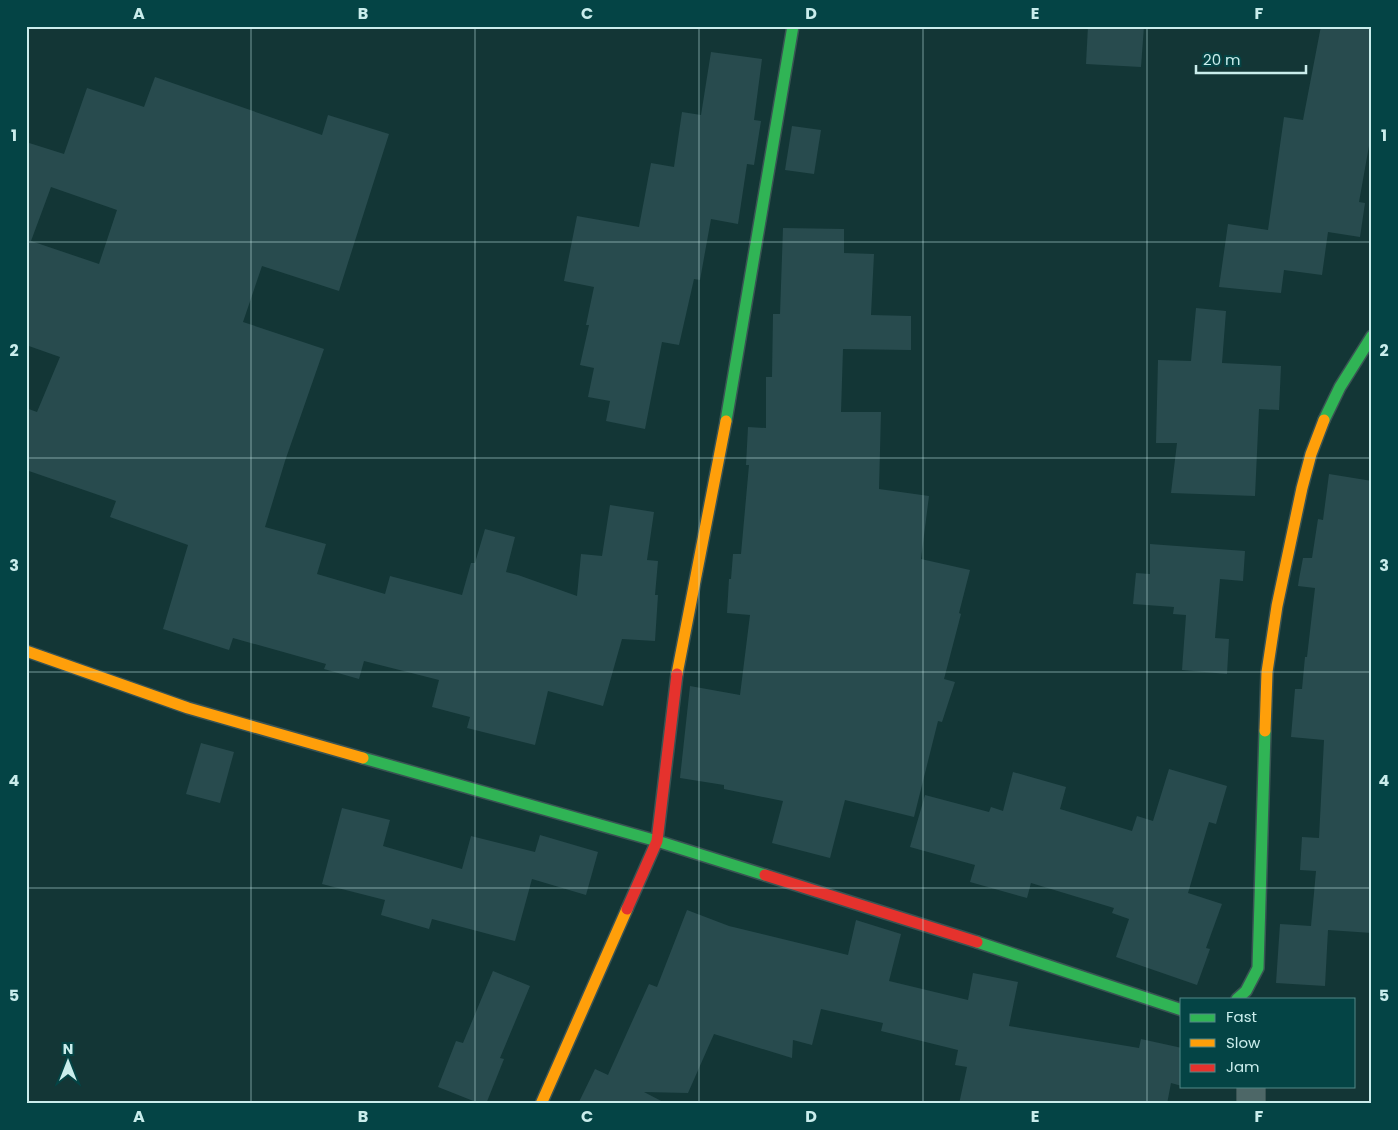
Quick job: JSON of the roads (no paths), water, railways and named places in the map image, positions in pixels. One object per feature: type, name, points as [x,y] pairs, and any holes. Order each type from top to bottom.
[{"type":"street","points":[[541,1104],[657,841],[674,689],[726,424],[793,26]]},
{"type":"street","points":[[1239,998],[1246,991],[1258,968],[1267,672],[1270,639],[1303,480],[1331,404],[1372,336]]},
{"type":"street","points":[[26,651],[188,708],[657,841],[925,925],[1180,1009]]},
{"type":"street","points":[[1250,1104],[1251,1088]]}]
